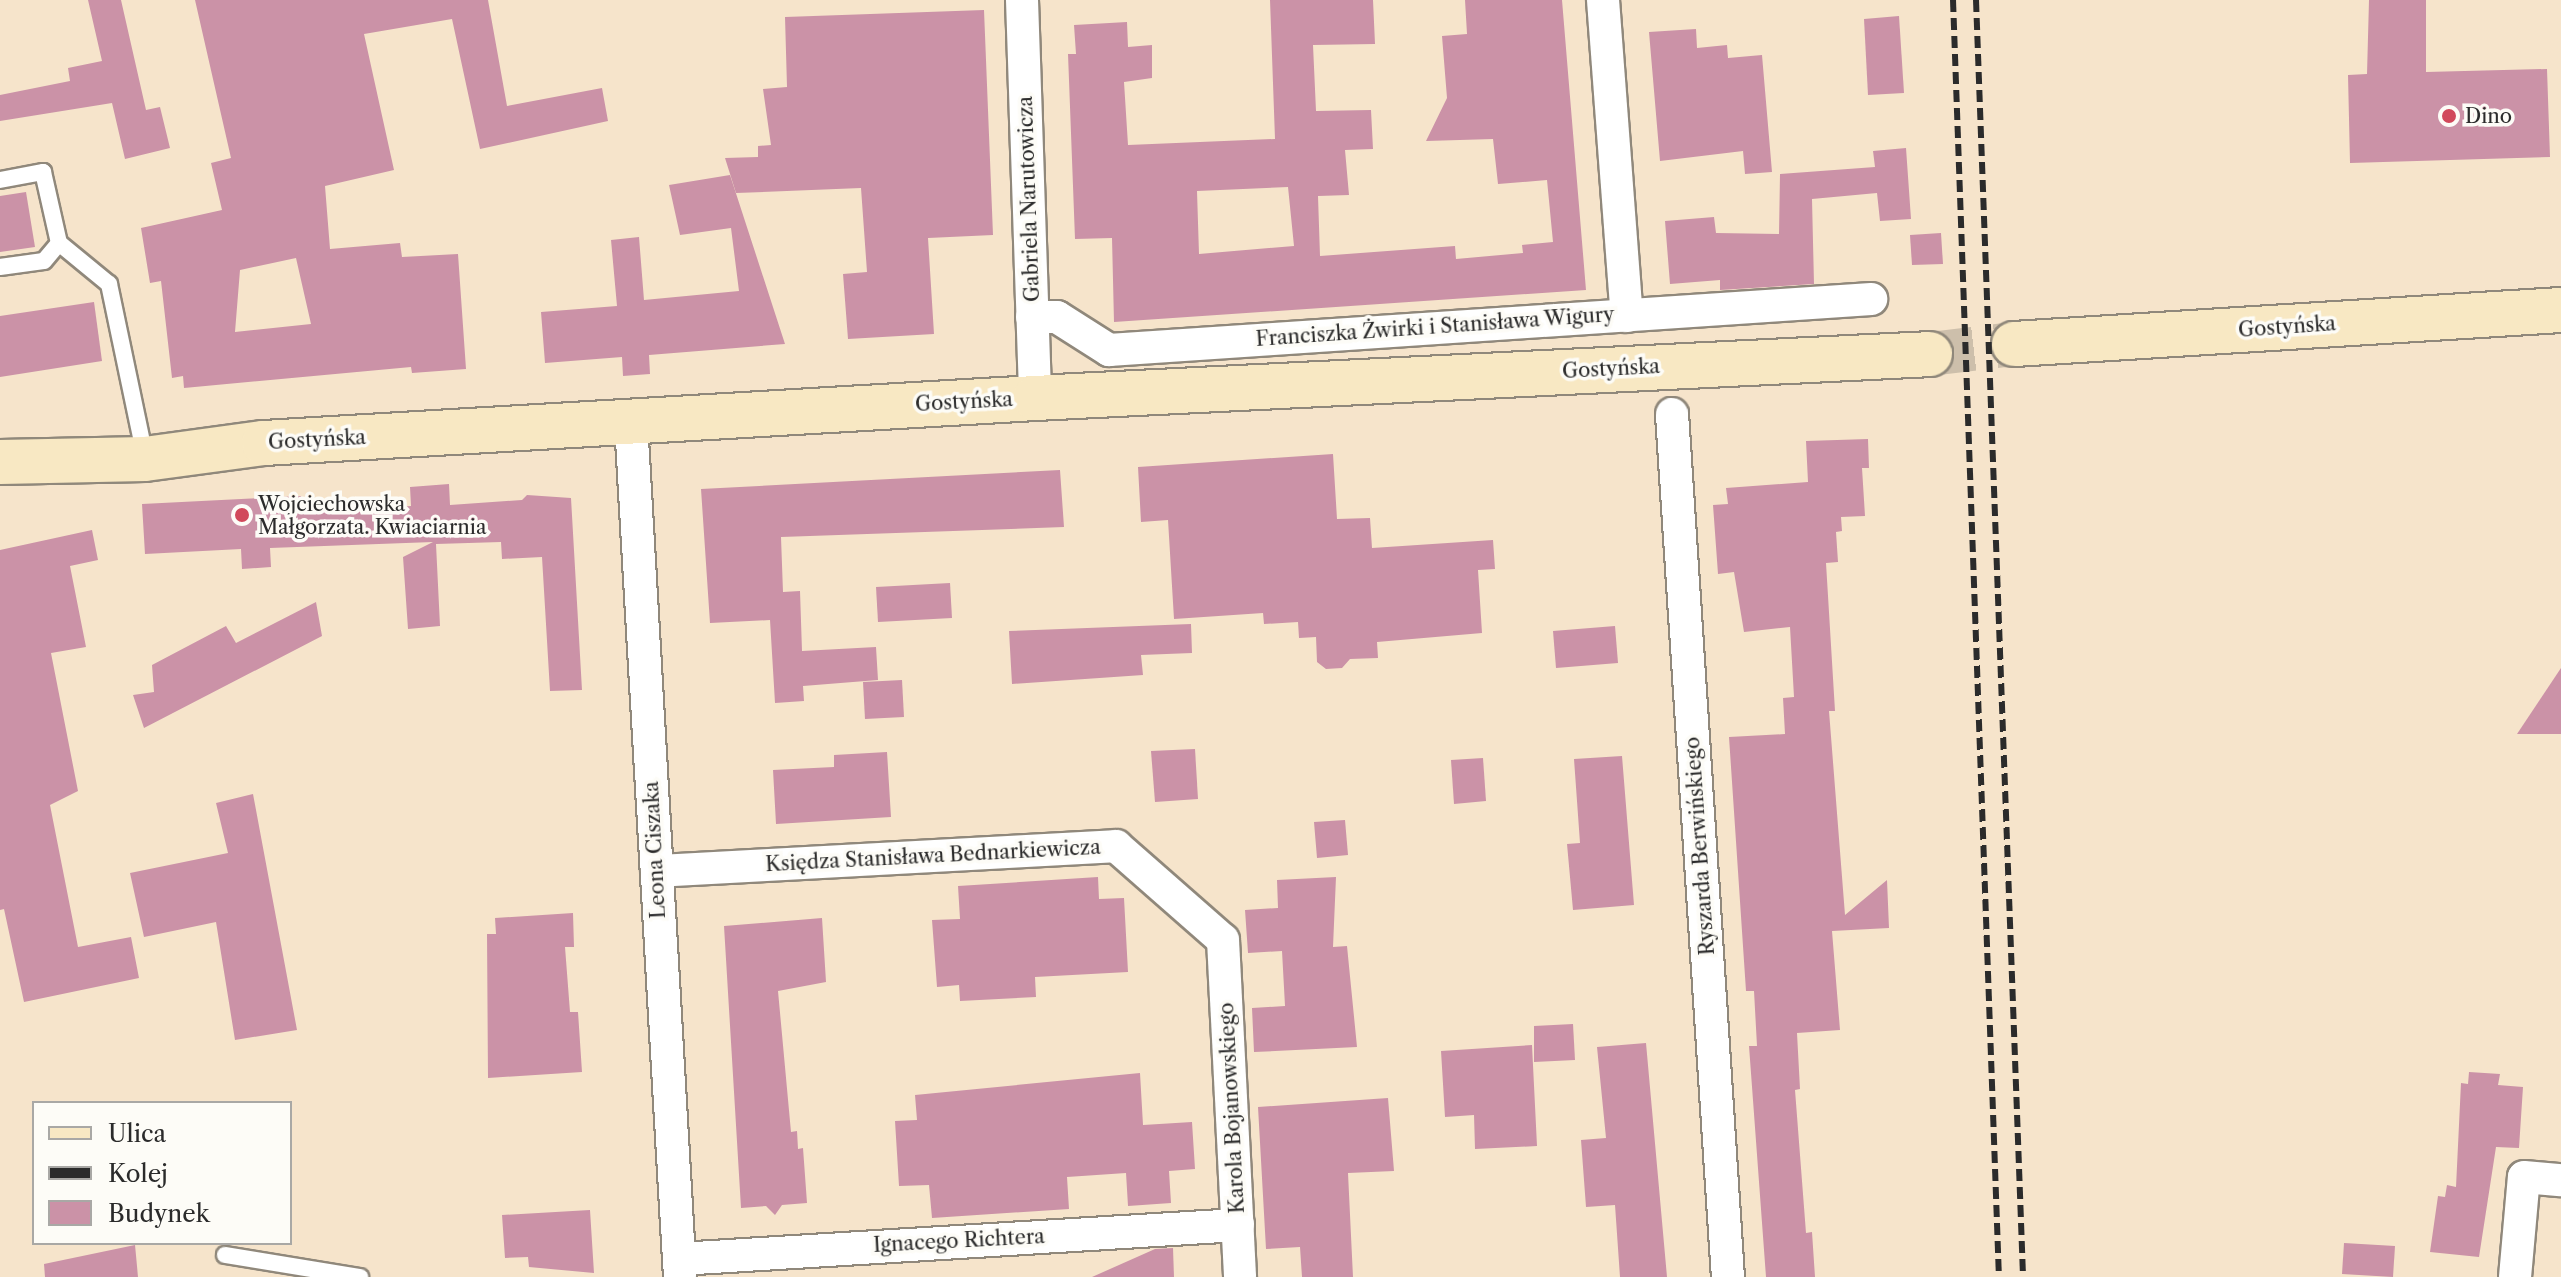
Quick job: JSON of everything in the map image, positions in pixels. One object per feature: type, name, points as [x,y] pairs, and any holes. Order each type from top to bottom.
[{"type":"main road","name":"Gostyńska","points":[[2014,344],[2561,310]]},
{"type":"main road","name":"Gostyńska","points":[[0,462],[145,459],[264,443],[1035,398],[1930,354]]},
{"type":"street","name":"Gabriela Narutowicza","points":[[1022,0],[1035,398]]},
{"type":"street","name":"Franciszka Żwirki i Stanisława Wigury","points":[[1032,317],[1057,317],[1109,350],[1627,316],[1603,0]]},
{"type":"street","points":[[1627,316],[1871,299]]},
{"type":"street","name":"Ryszarda Berwińskiego","points":[[1672,414],[1728,1277]]},
{"type":"street","name":"Leona Ciszaka","points":[[631,422],[680,1268]]},
{"type":"street","name":"Księdza Stanisława Bednarkiewicza","points":[[657,871],[1116,846],[1223,940]]},
{"type":"street","name":"Karola Bojanowskiego","points":[[1223,940],[1240,1277]]},
{"type":"street","points":[[2515,1277],[2524,1177],[2561,1180]]},
{"type":"street","name":"Ignacego Richtera","points":[[680,1268],[1238,1225]]},
{"type":"lane","points":[[0,180],[43,172],[59,243],[109,284],[145,459]]},
{"type":"lane","points":[[0,267],[44,261],[59,243]]},
{"type":"lane","points":[[225,1255],[360,1277]]},
{"type":"building","points":[[88,0],[121,0],[146,110],[160,107],[170,148],[125,159],[112,103],[0,121],[0,95],[70,81],[68,68],[102,61]]},
{"type":"building","points":[[195,0],[488,0],[507,106],[602,88],[608,121],[480,149],[452,19],[364,34],[394,170],[325,186],[330,249],[400,243],[402,257],[458,254],[466,369],[412,373],[411,367],[184,388],[183,376],[172,378],[161,281],[150,283],[141,228],[222,210],[211,163],[231,158]],"holes":[[[296,258],[311,324],[235,332],[240,270]]]},
{"type":"building","points":[[1270,0],[1373,0],[1375,44],[1313,45],[1316,111],[1371,110],[1373,149],[1345,150],[1349,195],[1318,196],[1320,256],[1455,246],[1456,259],[1523,253],[1522,245],[1553,242],[1547,180],[1498,184],[1493,139],[1426,141],[1447,98],[1442,36],[1467,34],[1465,0],[1562,0],[1586,290],[1114,322],[1112,238],[1075,239],[1068,54],[1076,54],[1074,25],[1127,22],[1128,47],[1152,45],[1152,78],[1124,82],[1128,145],[1275,139]],"holes":[[[1288,187],[1294,246],[1199,254],[1197,191]]]},
{"type":"building","name":"Dino","points":[[2369,0],[2426,0],[2426,72],[2547,69],[2550,157],[2350,163],[2348,75],[2367,74]]},
{"type":"building","points":[[984,10],[993,235],[928,238],[934,334],[848,339],[843,274],[867,272],[861,188],[736,193],[725,158],[758,157],[758,146],[771,145],[763,89],[787,87],[785,17]]},
{"type":"building","points":[[1899,16],[1904,93],[1868,95],[1864,19]]},
{"type":"building","points":[[1696,29],[1697,48],[1727,45],[1728,58],[1762,55],[1772,172],[1745,174],[1743,151],[1660,161],[1649,32]]},
{"type":"building","points":[[1906,148],[1911,219],[1880,221],[1877,193],[1812,199],[1814,284],[1720,290],[1720,280],[1670,284],[1665,221],[1714,217],[1716,233],[1779,234],[1780,174],[1875,167],[1873,151]]},
{"type":"building","points":[[730,175],[785,344],[649,355],[650,374],[623,376],[622,357],[545,363],[541,312],[617,306],[611,240],[639,237],[644,300],[739,291],[731,228],[680,235],[669,185]]},
{"type":"building","points":[[26,192],[35,247],[0,252],[0,196]]},
{"type":"building","points":[[1941,233],[1943,264],[1912,265],[1910,235]]},
{"type":"building","points":[[94,302],[102,361],[0,377],[0,316]]},
{"type":"building","points":[[1868,439],[1869,468],[1862,468],[1865,516],[1841,517],[1842,531],[1836,532],[1838,562],[1826,563],[1835,711],[1829,711],[1845,915],[1887,880],[1889,928],[1832,931],[1840,1030],[1797,1033],[1800,1089],[1795,1090],[1806,1233],[1812,1232],[1815,1277],[1766,1277],[1749,1046],[1757,1046],[1754,991],[1746,991],[1729,737],[1785,734],[1783,698],[1794,697],[1790,627],[1744,632],[1734,572],[1718,574],[1713,505],[1728,504],[1726,488],[1808,482],[1806,441]]},
{"type":"building","points":[[1333,454],[1337,519],[1370,518],[1372,548],[1493,540],[1495,569],[1478,570],[1482,633],[1377,642],[1378,658],[1350,659],[1342,668],[1326,669],[1317,662],[1316,637],[1299,638],[1298,622],[1264,624],[1263,613],[1174,619],[1168,520],[1141,522],[1138,467]]},
{"type":"building","points":[[1060,470],[1064,527],[781,537],[783,592],[800,591],[802,651],[876,647],[878,680],[803,686],[804,701],[775,703],[770,620],[710,623],[701,489]]},
{"type":"building","points":[[449,484],[450,505],[522,500],[527,495],[571,498],[582,690],[550,691],[542,557],[502,559],[501,542],[436,544],[440,626],[408,629],[403,557],[433,542],[270,548],[271,567],[242,569],[241,549],[145,554],[142,504],[301,496],[303,513],[411,506],[410,487]]},
{"type":"building","points":[[92,530],[98,560],[70,566],[86,647],[51,653],[78,791],[50,805],[78,947],[131,937],[139,978],[24,1002],[4,909],[0,910],[0,550]]},
{"type":"building","points":[[950,583],[952,618],[878,622],[876,587]]},
{"type":"building","points":[[316,602],[322,636],[144,728],[133,695],[154,692],[152,665],[226,626],[236,643]]},
{"type":"building","points":[[1191,624],[1192,653],[1141,655],[1143,675],[1012,684],[1009,631]]},
{"type":"building","points":[[1615,626],[1618,663],[1556,668],[1553,631]]},
{"type":"building","points":[[2561,668],[2561,734],[2517,734]]},
{"type":"building","points":[[902,680],[904,717],[865,719],[863,682]]},
{"type":"building","points":[[1195,749],[1198,799],[1155,802],[1151,751]]},
{"type":"building","points":[[887,752],[891,817],[776,824],[773,770],[834,767],[834,755]]},
{"type":"building","points":[[1622,756],[1634,905],[1573,910],[1567,844],[1580,843],[1574,759]]},
{"type":"building","points":[[1483,758],[1486,801],[1454,804],[1451,760]]},
{"type":"building","points":[[253,794],[297,1030],[235,1040],[216,922],[144,937],[130,873],[228,853],[216,803]]},
{"type":"building","points":[[1345,820],[1348,855],[1317,858],[1314,822]]},
{"type":"building","points":[[1098,877],[1099,899],[1124,898],[1128,972],[1035,977],[1036,997],[960,1001],[959,985],[937,987],[932,920],[960,919],[958,886]]},
{"type":"building","points":[[1336,877],[1333,947],[1347,946],[1357,1047],[1254,1052],[1252,1008],[1285,1006],[1282,951],[1248,953],[1245,910],[1278,908],[1277,880]]},
{"type":"building","points":[[573,913],[574,947],[565,947],[570,1012],[578,1012],[582,1072],[488,1078],[487,934],[496,934],[495,918]]},
{"type":"building","points":[[822,918],[826,982],[778,991],[791,1132],[797,1131],[798,1149],[803,1148],[807,1203],[782,1205],[775,1215],[766,1206],[741,1208],[724,926]]},
{"type":"building","points":[[1573,1024],[1575,1060],[1534,1062],[1534,1026]]},
{"type":"building","points":[[1646,1043],[1667,1277],[1620,1277],[1615,1205],[1586,1207],[1581,1140],[1606,1138],[1597,1047]]},
{"type":"building","points":[[1532,1045],[1537,1146],[1475,1149],[1474,1115],[1445,1117],[1441,1051]]},
{"type":"building","points":[[2469,1072],[2500,1074],[2498,1085],[2523,1087],[2519,1148],[2496,1147],[2479,1257],[2430,1252],[2438,1196],[2445,1197],[2447,1185],[2456,1187],[2461,1083],[2468,1084]]},
{"type":"building","points":[[1140,1073],[1143,1125],[1192,1122],[1195,1169],[1169,1171],[1171,1203],[1128,1206],[1126,1173],[1067,1177],[1069,1209],[932,1218],[929,1185],[899,1186],[895,1121],[917,1120],[915,1095]]},
{"type":"building","points":[[1388,1098],[1394,1171],[1348,1173],[1353,1277],[1302,1277],[1300,1247],[1266,1249],[1258,1107]]},
{"type":"building","points":[[590,1210],[594,1273],[529,1267],[528,1257],[505,1258],[502,1215]]},
{"type":"building","points":[[2344,1243],[2395,1246],[2393,1277],[2342,1274]]},
{"type":"building","points":[[135,1245],[138,1277],[45,1277],[44,1264]]},
{"type":"building","points":[[1173,1248],[1174,1277],[1092,1277],[1155,1249]]},
{"type":"tunnel","points":[[1930,354],[2014,344]]},
{"type":"railway","points":[[1953,0],[1999,1277]]},
{"type":"railway","points":[[1976,0],[2023,1277]]},
{"type":"place","name":"Dino","points":[[2449,116]]},
{"type":"place","name":"Wojciechowska Małgorzata. Kwiaciarnia","points":[[242,515]]}]
